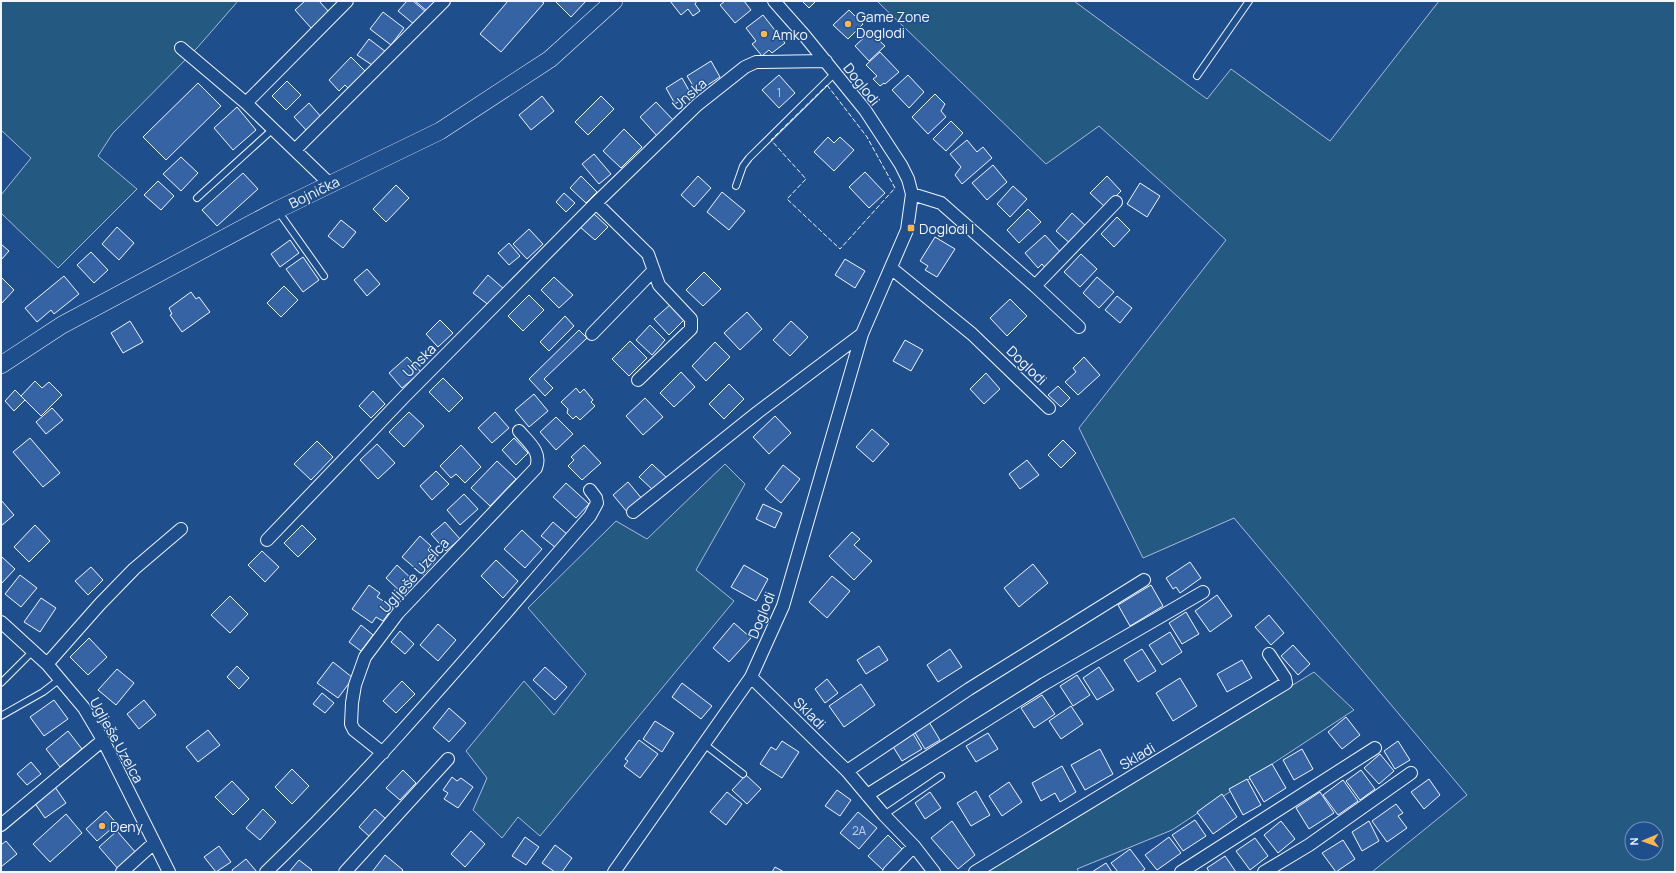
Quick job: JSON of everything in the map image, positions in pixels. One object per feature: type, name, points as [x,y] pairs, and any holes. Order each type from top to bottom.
[{"type":"main road","name":"Bojnička","points":[[1,365],[62,325],[277,210],[440,131],[550,59],[613,1]]},
{"type":"street","points":[[246,103],[347,1]]},
{"type":"street","points":[[295,150],[444,1]]},
{"type":"street","name":"Doglodi","points":[[614,872],[751,677],[783,606],[862,334],[907,230],[912,194],[908,179],[901,165],[865,110],[826,61],[774,1]]},
{"type":"street","points":[[181,48],[246,103],[330,184]]},
{"type":"street","name":"Unska","points":[[267,540],[404,397],[596,203],[697,105],[745,67],[756,62],[826,61]]},
{"type":"street","points":[[912,194],[941,203],[1035,286],[1078,327]]},
{"type":"street","points":[[1035,286],[1116,202]]},
{"type":"street","points":[[596,203],[648,254],[658,285],[691,319],[691,329],[638,380]]},
{"type":"street","name":"Doglodi","points":[[891,268],[972,334],[1049,408]]},
{"type":"street","points":[[592,334],[654,270]]},
{"type":"street","name":"Doglodi","points":[[633,512],[758,412],[862,334]]},
{"type":"street","name":"Uglješe Uzelca","points":[[383,753],[354,730],[352,724],[352,703],[355,685],[365,657],[398,613],[536,468],[539,461],[538,453],[519,431]]},
{"type":"street","points":[[266,872],[317,823],[383,753],[590,516],[597,503],[590,490]]},
{"type":"street","points":[[47,664],[100,604],[134,569],[181,529]]},
{"type":"street","points":[[848,771],[969,689],[1144,580]]},
{"type":"street","points":[[867,795],[1044,684],[1203,592]]},
{"type":"street","name":"Uglješe Uzelca","points":[[1,622],[47,664],[84,708],[103,740],[169,872]]},
{"type":"street","name":"Skladi","points":[[975,872],[1286,683],[1285,678],[1269,654]]},
{"type":"street","name":"Skladi","points":[[751,677],[848,771],[884,815],[914,846],[934,872]]},
{"type":"street","points":[[1,825],[103,740]]},
{"type":"street","points":[[1181,872],[1375,748]]},
{"type":"street","points":[[345,872],[448,759]]},
{"type":"street","points":[[1264,872],[1309,845],[1411,773]]},
{"type":"street","points":[[122,872],[154,843]]},
{"type":"street","points":[[889,872],[914,846]]},
{"type":"lane","points":[[1197,76],[1249,1]]},
{"type":"lane","points":[[736,186],[743,166],[749,158],[835,73]]},
{"type":"lane","points":[[197,198],[273,130]]},
{"type":"lane","points":[[277,210],[324,276]]},
{"type":"lane","points":[[1,683],[33,651]]},
{"type":"lane","points":[[1,716],[44,692],[60,679]]},
{"type":"lane","points":[[704,744],[743,774]]},
{"type":"lane","points":[[884,815],[941,776]]},
{"type":"shaded area","points":[[1,1],[238,1],[197,48],[113,133],[98,156],[137,189],[58,268],[1,213],[1,195],[31,158],[1,130]]},
{"type":"shaded area","points":[[877,1],[1074,1],[1207,99],[1231,69],[1330,141],[1439,1],[1675,1],[1675,872],[1372,872],[1467,795],[1234,518],[1143,558],[1079,428],[1226,240],[1099,126],[1046,164]]},
{"type":"shaded area","points":[[725,464],[745,484],[696,570],[734,601],[540,836],[518,817],[502,838],[473,810],[487,778],[466,751],[524,681],[554,715],[586,674],[528,608],[616,521],[647,539]]},
{"type":"shaded area","points":[[1314,672],[1354,710],[1172,830],[1077,869],[1079,872],[987,872]]},
{"type":"building","points":[[305,1],[319,1],[329,12],[311,28],[295,10]]},
{"type":"building","points":[[407,1],[413,1],[426,12],[415,25],[398,11]]},
{"type":"building","points":[[415,1],[435,1],[427,11]]},
{"type":"building","points":[[508,1],[541,1],[544,3],[501,52],[480,34]]},
{"type":"building","points":[[555,1],[586,1],[571,17]]},
{"type":"building","points":[[670,1],[697,1],[695,4],[700,11],[693,16],[688,9],[681,15]]},
{"type":"building","points":[[725,1],[744,1],[751,10],[735,23],[720,5]]},
{"type":"building","points":[[802,1],[816,1],[809,8]]},
{"type":"building","name":"Game Zone Doglodi","points":[[849,10],[863,24],[848,39],[833,25]]},
{"type":"building","points":[[383,12],[404,28],[391,45],[370,29]]},
{"type":"building","points":[[763,15],[785,43],[772,53],[769,50],[762,56],[752,44],[756,41],[746,28]]},
{"type":"building","points":[[870,32],[885,46],[869,61],[855,46]]},
{"type":"building","points":[[369,39],[386,52],[375,67],[357,55]]},
{"type":"building","points":[[880,52],[899,72],[885,84],[884,83],[880,86],[873,79],[877,76],[866,65]]},
{"type":"building","points":[[351,57],[366,72],[349,89],[345,85],[339,91],[329,80]]},
{"type":"building","points":[[711,61],[720,77],[697,92],[687,76]]},
{"type":"building","points":[[779,75],[795,93],[779,108],[762,90]]},
{"type":"building","points":[[908,75],[924,92],[909,108],[892,90]]},
{"type":"building","points":[[682,78],[691,94],[675,104],[666,88]]},
{"type":"building","points":[[287,81],[301,95],[286,110],[272,96]]},
{"type":"building","points":[[198,83],[221,106],[166,160],[143,137]]},
{"type":"building","points":[[935,94],[945,104],[941,111],[946,117],[928,134],[912,117]]},
{"type":"building","points":[[542,96],[554,111],[531,130],[519,115]]},
{"type":"building","points":[[601,96],[614,109],[588,135],[575,122]]},
{"type":"building","points":[[656,102],[675,122],[658,137],[640,117]]},
{"type":"building","points":[[309,103],[322,118],[307,131],[294,117]]},
{"type":"building","points":[[237,107],[256,130],[233,150],[214,128]]},
{"type":"building","points":[[951,121],[963,133],[946,151],[933,139]]},
{"type":"building","points":[[624,129],[642,147],[621,168],[603,151]]},
{"type":"building","points":[[828,137],[834,143],[840,137],[854,150],[834,171],[814,152]]},
{"type":"building","points":[[967,140],[977,152],[983,147],[992,158],[962,184],[955,175],[961,167],[950,154]]},
{"type":"building","points":[[594,154],[611,174],[599,184],[582,164]]},
{"type":"building","points":[[181,157],[198,173],[181,191],[163,174]]},
{"type":"building","points":[[993,165],[1007,182],[987,200],[972,183]]},
{"type":"building","points":[[865,172],[885,193],[869,208],[849,187]]},
{"type":"building","points":[[243,173],[258,189],[217,226],[202,210]]},
{"type":"building","points":[[581,176],[597,192],[586,203],[570,188]]},
{"type":"building","points":[[698,176],[711,188],[694,207],[681,195]]},
{"type":"building","points":[[1107,176],[1121,191],[1105,207],[1090,193]]},
{"type":"building","points":[[158,181],[174,196],[161,210],[144,195]]},
{"type":"building","points":[[1140,183],[1160,196],[1147,217],[1127,204]]},
{"type":"building","points":[[396,185],[409,198],[386,222],[373,209]]},
{"type":"building","points":[[1013,186],[1027,199],[1010,217],[997,204]]},
{"type":"building","points":[[722,192],[745,211],[729,230],[707,212]]},
{"type":"building","points":[[564,193],[575,203],[566,212],[556,202]]},
{"type":"building","points":[[1028,209],[1041,222],[1019,243],[1007,230]]},
{"type":"building","points":[[593,213],[608,227],[595,240],[580,227]]},
{"type":"building","points":[[1072,213],[1088,228],[1072,245],[1056,231]]},
{"type":"building","points":[[1117,217],[1130,230],[1114,247],[1101,234]]},
{"type":"building","points":[[341,220],[356,232],[343,248],[328,236]]},
{"type":"building","points":[[117,227],[134,243],[119,260],[102,244]]},
{"type":"building","points":[[529,229],[543,244],[527,259],[513,244]]},
{"type":"building","points":[[1045,235],[1063,255],[1047,270],[1042,264],[1038,268],[1025,253]]},
{"type":"building","points":[[935,237],[955,249],[937,277],[925,270],[928,266],[920,261]]},
{"type":"building","points":[[290,240],[299,253],[280,267],[271,254]]},
{"type":"building","points":[[509,243],[520,256],[509,265],[498,253]]},
{"type":"building","points":[[1,244],[9,251],[1,260]]},
{"type":"building","points":[[91,252],[108,270],[94,283],[77,265]]},
{"type":"building","points":[[1081,254],[1097,269],[1080,287],[1064,272]]},
{"type":"building","points":[[303,257],[319,280],[303,292],[286,269]]},
{"type":"building","points":[[845,259],[865,271],[855,288],[835,275]]},
{"type":"building","points":[[367,269],[380,284],[367,296],[354,280]]},
{"type":"building","points":[[704,272],[721,289],[703,306],[686,290]]},
{"type":"building","points":[[488,275],[504,289],[490,306],[473,293]]},
{"type":"building","points":[[64,276],[79,294],[54,314],[51,310],[37,322],[25,308]]},
{"type":"building","points":[[1,277],[14,290],[1,304]]},
{"type":"building","points":[[554,277],[573,295],[559,308],[541,290]]},
{"type":"building","points":[[1097,277],[1114,292],[1099,308],[1083,293]]},
{"type":"building","points":[[284,286],[298,300],[281,317],[267,303]]},
{"type":"building","points":[[191,292],[196,299],[199,297],[210,312],[182,332],[170,315],[172,314],[169,308]]},
{"type":"building","points":[[529,295],[544,310],[523,331],[508,316]]},
{"type":"building","points":[[1117,296],[1132,308],[1120,323],[1105,310]]},
{"type":"building","points":[[1010,299],[1027,316],[1007,336],[990,318]]},
{"type":"building","points":[[671,304],[685,319],[669,335],[654,319]]},
{"type":"building","points":[[747,312],[762,329],[740,350],[724,333]]},
{"type":"building","points":[[565,316],[574,326],[549,351],[540,342]]},
{"type":"building","points":[[440,320],[453,333],[438,347],[426,334]]},
{"type":"building","points":[[130,321],[143,342],[123,353],[111,333]]},
{"type":"building","points":[[791,321],[808,337],[790,356],[773,340]]},
{"type":"building","points":[[650,325],[665,340],[652,355],[636,340]]},
{"type":"building","points":[[579,330],[587,338],[544,379],[553,388],[545,396],[529,379]]},
{"type":"building","points":[[905,340],[923,350],[911,371],[893,361]]},
{"type":"building","points":[[630,341],[647,358],[629,376],[612,359]]},
{"type":"building","points":[[715,342],[730,357],[706,381],[692,366]]},
{"type":"building","points":[[407,357],[421,372],[402,388],[389,373]]},
{"type":"building","points":[[1084,357],[1100,375],[1078,395],[1065,382],[1076,372],[1073,368]]},
{"type":"building","points":[[681,372],[695,387],[674,407],[660,393]]},
{"type":"building","points":[[986,373],[1000,389],[984,404],[970,389]]},
{"type":"building","points":[[443,378],[463,398],[449,412],[429,392]]},
{"type":"building","points":[[35,381],[42,388],[49,382],[62,395],[41,416],[21,396]]},
{"type":"building","points":[[729,384],[744,399],[724,419],[709,404]]},
{"type":"building","points":[[1058,386],[1070,398],[1061,407],[1048,395]]},
{"type":"building","points":[[576,388],[580,393],[584,389],[593,400],[591,402],[595,406],[580,420],[576,416],[573,419],[567,413],[568,409],[561,402]]},
{"type":"building","points":[[15,390],[25,400],[14,411],[5,401]]},
{"type":"building","points":[[373,391],[385,404],[371,418],[359,406]]},
{"type":"building","points":[[534,394],[548,411],[529,427],[515,410]]},
{"type":"building","points":[[645,398],[663,417],[643,435],[626,416]]},
{"type":"building","points":[[52,408],[63,420],[46,434],[36,422]]},
{"type":"building","points":[[409,412],[424,426],[404,447],[389,432]]},
{"type":"building","points":[[495,412],[509,428],[492,443],[478,428]]},
{"type":"building","points":[[775,416],[791,433],[769,454],[753,437]]},
{"type":"building","points":[[556,417],[573,434],[556,450],[540,432]]},
{"type":"building","points":[[872,429],[889,444],[873,462],[856,447]]},
{"type":"building","points":[[30,438],[60,473],[43,487],[13,452]]},
{"type":"building","points":[[514,438],[528,453],[516,465],[502,450]]},
{"type":"building","points":[[1063,440],[1076,453],[1061,468],[1048,455]]},
{"type":"building","points":[[317,441],[333,457],[311,480],[294,464]]},
{"type":"building","points":[[377,444],[395,463],[378,479],[360,460]]},
{"type":"building","points":[[461,445],[481,467],[465,483],[456,474],[451,478],[440,466]]},
{"type":"building","points":[[584,445],[601,463],[582,480],[568,466],[574,460],[571,457]]},
{"type":"building","points":[[1027,460],[1039,475],[1020,489],[1009,474]]},
{"type":"building","points":[[497,461],[516,479],[490,506],[471,488]]},
{"type":"building","points":[[652,464],[667,478],[654,491],[639,477]]},
{"type":"building","points":[[783,465],[800,479],[781,503],[765,489]]},
{"type":"building","points":[[436,471],[449,484],[432,500],[420,486]]},
{"type":"building","points":[[628,482],[643,500],[628,513],[613,495]]},
{"type":"building","points":[[566,483],[589,504],[576,518],[553,497]]},
{"type":"building","points":[[464,494],[478,509],[460,525],[447,510]]},
{"type":"building","points":[[1,500],[14,515],[1,526]]},
{"type":"building","points":[[763,504],[782,513],[775,528],[756,519]]},
{"type":"building","points":[[445,522],[460,539],[446,551],[431,534]]},
{"type":"building","points":[[553,522],[568,535],[556,548],[541,536]]},
{"type":"building","points":[[35,525],[50,541],[29,562],[14,547]]},
{"type":"building","points":[[302,525],[316,539],[298,557],[284,543]]},
{"type":"building","points":[[522,530],[542,549],[525,568],[504,549]]},
{"type":"building","points":[[852,532],[860,539],[854,545],[872,561],[854,580],[829,556]]},
{"type":"building","points":[[420,536],[431,546],[428,550],[437,559],[423,575],[402,557]]},
{"type":"building","points":[[262,551],[279,567],[265,582],[248,565]]},
{"type":"building","points":[[2,557],[15,569],[1,584],[1,558]]},
{"type":"building","points":[[496,560],[518,581],[503,598],[481,576]]},
{"type":"building","points":[[1190,562],[1201,578],[1180,593],[1176,587],[1173,589],[1166,578]]},
{"type":"building","points":[[1033,564],[1048,583],[1019,607],[1004,588]]},
{"type":"building","points":[[397,565],[415,582],[404,595],[386,578]]},
{"type":"building","points":[[744,565],[768,579],[756,601],[731,587]]},
{"type":"building","points":[[91,567],[103,580],[88,595],[75,581]]},
{"type":"building","points":[[20,575],[37,588],[21,607],[5,594]]},
{"type":"building","points":[[832,576],[850,591],[827,618],[809,602]]},
{"type":"building","points":[[369,585],[380,593],[377,597],[393,607],[383,621],[376,617],[372,623],[352,609]]},
{"type":"building","points":[[1151,585],[1163,606],[1130,626],[1118,605]]},
{"type":"building","points":[[1217,595],[1232,616],[1210,632],[1195,611]]},
{"type":"building","points":[[230,596],[248,614],[230,633],[211,615]]},
{"type":"building","points":[[41,598],[56,608],[40,632],[24,622]]},
{"type":"building","points":[[1186,612],[1199,634],[1182,644],[1169,623]]},
{"type":"building","points":[[1269,615],[1284,633],[1271,645],[1255,627]]},
{"type":"building","points":[[734,623],[751,638],[729,662],[713,648]]},
{"type":"building","points":[[438,624],[456,640],[438,661],[420,645]]},
{"type":"building","points":[[361,625],[373,635],[361,651],[349,642]]},
{"type":"building","points":[[400,631],[414,644],[405,654],[391,642]]},
{"type":"building","points":[[1170,632],[1182,652],[1162,665],[1149,645]]},
{"type":"building","points":[[89,638],[107,657],[88,675],[70,657]]},
{"type":"building","points":[[1293,645],[1310,664],[1298,675],[1281,656]]},
{"type":"building","points":[[879,646],[888,660],[866,674],[857,660]]},
{"type":"building","points":[[950,649],[962,667],[938,682],[927,665]]},
{"type":"building","points":[[1142,649],[1156,671],[1138,682],[1124,660]]},
{"type":"building","points":[[1242,660],[1252,678],[1227,692],[1217,674]]},
{"type":"building","points":[[333,662],[353,678],[338,698],[317,683]]},
{"type":"building","points":[[237,666],[249,678],[239,689],[227,677]]},
{"type":"building","points":[[545,667],[567,687],[555,700],[533,680]]},
{"type":"building","points":[[1099,667],[1114,690],[1097,700],[1083,678]]},
{"type":"building","points":[[117,669],[134,683],[116,705],[98,690]]},
{"type":"building","points":[[1077,675],[1090,695],[1073,706],[1060,686]]},
{"type":"building","points":[[1180,678],[1197,706],[1173,721],[1156,693]]},
{"type":"building","points":[[827,679],[838,693],[825,703],[815,689]]},
{"type":"building","points":[[402,681],[415,694],[396,713],[383,701]]},
{"type":"building","points":[[682,683],[712,706],[701,719],[672,697]]},
{"type":"building","points":[[861,684],[875,705],[844,727],[829,706]]},
{"type":"building","points":[[322,693],[334,703],[325,713],[313,704]]},
{"type":"building","points":[[1042,695],[1055,714],[1034,728],[1021,708]]},
{"type":"building","points":[[54,700],[68,719],[44,736],[30,717]]},
{"type":"building","points":[[144,700],[156,715],[139,729],[127,714]]},
{"type":"building","points":[[1071,706],[1083,724],[1061,739],[1049,721]]},
{"type":"building","points":[[449,708],[466,723],[449,742],[433,728]]},
{"type":"building","points":[[1346,717],[1360,735],[1342,749],[1328,732]]},
{"type":"building","points":[[655,721],[674,733],[662,752],[643,739]]},
{"type":"building","points":[[929,722],[940,740],[925,749],[914,731]]},
{"type":"building","points":[[208,730],[220,745],[198,762],[186,747]]},
{"type":"building","points":[[68,731],[82,749],[60,767],[46,749]]},
{"type":"building","points":[[912,732],[922,749],[902,761],[892,745]]},
{"type":"building","points":[[988,733],[998,749],[976,762],[966,746]]},
{"type":"building","points":[[639,740],[658,754],[640,778],[624,766],[628,761],[625,759]]},
{"type":"building","points":[[782,741],[799,752],[782,778],[760,764],[771,747],[776,750]]},
{"type":"building","points":[[1398,741],[1410,760],[1395,769],[1384,751]]},
{"type":"building","points":[[1100,749],[1113,774],[1085,790],[1071,765]]},
{"type":"building","points":[[1302,749],[1313,769],[1294,780],[1283,760]]},
{"type":"building","points":[[1380,754],[1394,771],[1379,784],[1364,768]]},
{"type":"building","points":[[31,762],[41,774],[27,785],[17,774]]},
{"type":"building","points":[[1272,764],[1286,788],[1264,802],[1249,777]]},
{"type":"building","points":[[1062,766],[1076,792],[1060,802],[1055,793],[1041,801],[1032,783]]},
{"type":"building","points":[[292,769],[309,786],[292,804],[275,787]]},
{"type":"building","points":[[403,770],[416,783],[400,800],[386,788]]},
{"type":"building","points":[[1361,770],[1375,789],[1360,800],[1346,781]]},
{"type":"building","points":[[746,775],[761,789],[747,804],[732,790]]},
{"type":"building","points":[[452,777],[457,781],[461,778],[473,787],[458,808],[444,799],[448,793],[443,790]]},
{"type":"building","points":[[1247,779],[1261,805],[1243,815],[1229,789]]},
{"type":"building","points":[[1429,779],[1440,795],[1424,809],[1411,792]]},
{"type":"building","points":[[1343,780],[1358,801],[1338,815],[1323,795]]},
{"type":"building","points":[[232,781],[249,799],[233,815],[215,797]]},
{"type":"building","points":[[1009,782],[1022,802],[1002,816],[989,796]]},
{"type":"building","points":[[55,787],[66,803],[45,818],[34,802]]},
{"type":"building","points":[[837,790],[851,800],[840,816],[825,806]]},
{"type":"building","points":[[976,791],[990,815],[971,826],[957,803]]},
{"type":"building","points":[[727,792],[742,804],[726,825],[710,812]]},
{"type":"building","points":[[930,792],[941,808],[925,819],[915,803]]},
{"type":"building","points":[[1320,792],[1334,813],[1309,829],[1296,808]]},
{"type":"building","points":[[1222,794],[1237,817],[1213,834],[1197,812]]},
{"type":"building","points":[[1396,804],[1403,813],[1398,816],[1407,828],[1387,842],[1372,821]]},
{"type":"building","points":[[263,809],[276,822],[260,840],[246,828]]},
{"type":"building","points":[[375,809],[387,820],[371,838],[359,827]]},
{"type":"building","points":[[106,811],[117,824],[97,841],[86,829]]},
{"type":"building","points":[[858,812],[877,828],[859,849],[840,833]]},
{"type":"building","points":[[66,814],[82,833],[50,862],[33,844]]},
{"type":"building","points":[[1195,820],[1206,836],[1183,851],[1172,835]]},
{"type":"building","points":[[952,821],[975,855],[958,869],[931,838]]},
{"type":"building","points":[[1281,821],[1295,839],[1278,853],[1264,835]]},
{"type":"building","points":[[1369,821],[1379,841],[1362,851],[1352,832]]},
{"type":"building","points":[[117,831],[137,854],[119,870],[99,847]]},
{"type":"building","points":[[471,831],[485,844],[465,867],[451,854]]},
{"type":"building","points":[[888,835],[903,850],[883,870],[868,856]]},
{"type":"building","points":[[525,837],[539,847],[526,865],[512,856]]},
{"type":"building","points":[[1169,837],[1181,853],[1157,870],[1145,855]]},
{"type":"building","points":[[1255,838],[1268,856],[1250,870],[1236,851]]},
{"type":"building","points":[[1343,840],[1355,859],[1336,872],[1322,853]]},
{"type":"building","points":[[6,841],[17,854],[1,867],[1,845]]},
{"type":"building","points":[[555,845],[572,858],[562,872],[555,872],[542,863]]},
{"type":"building","points":[[219,846],[231,862],[216,872],[204,857]]},
{"type":"building","points":[[1130,849],[1145,869],[1141,872],[1118,872],[1111,863]]},
{"type":"building","points":[[385,855],[403,870],[401,872],[372,872]]},
{"type":"building","points":[[1225,856],[1236,872],[1209,872],[1207,868]]},
{"type":"building","points":[[246,859],[257,872],[233,872],[232,870]]},
{"type":"building","points":[[299,860],[312,870],[310,872],[289,872]]},
{"type":"building","points":[[1106,863],[1112,872],[1092,872]]},
{"type":"building","points":[[775,867],[784,872],[772,872]]},
{"type":"fence","points":[[827,85],[867,137],[895,188],[840,249],[787,199],[806,179],[771,140],[827,85]]},
{"type":"place","name":"Game Zone Doglodi","points":[[848,24]]},
{"type":"place","name":"Amko","points":[[764,34]]},
{"type":"place","name":"Doglodi I","points":[[911,228]]},
{"type":"place","name":"Deny","points":[[102,826]]}]
